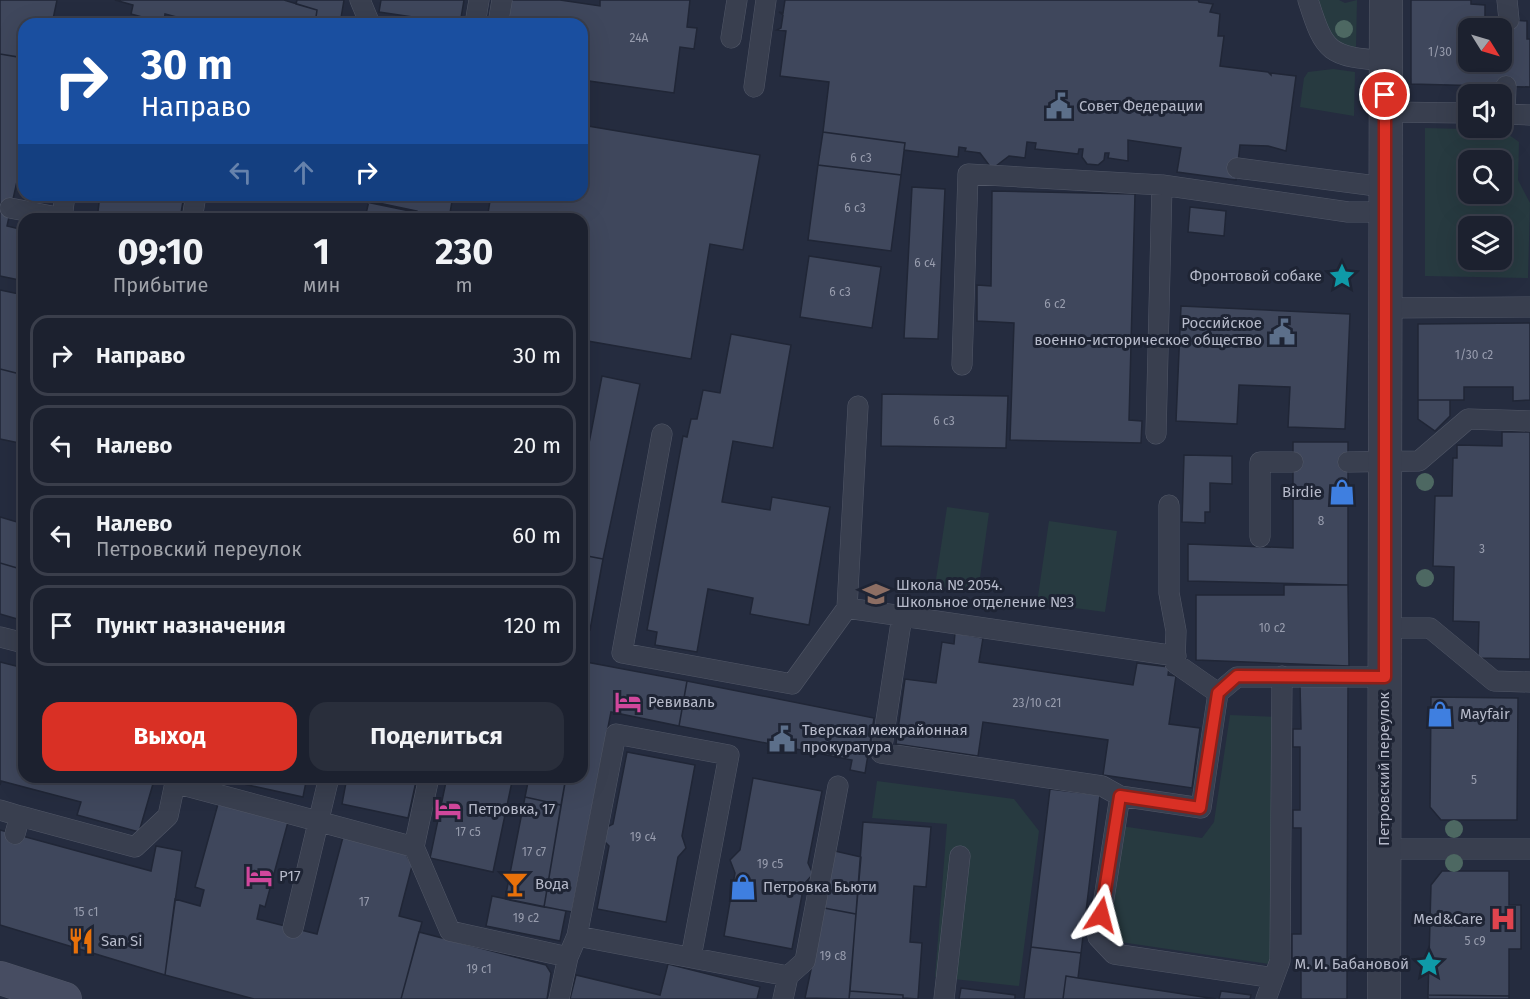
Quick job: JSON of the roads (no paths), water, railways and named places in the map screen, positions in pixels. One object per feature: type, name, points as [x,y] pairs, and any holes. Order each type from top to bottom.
[{"type":"street","name":"Петровский переулок","points":[[1384,999],[1386,0]]},
{"type":"street","points":[[0,978],[65,999]]},
{"type":"lane","points":[[360,0],[368,18]]},
{"type":"lane","points":[[476,18],[479,0]]},
{"type":"lane","points":[[499,18],[502,0]]},
{"type":"lane","points":[[731,38],[737,0]]},
{"type":"lane","points":[[754,87],[766,0]]},
{"type":"lane","points":[[1308,0],[1319,35],[1331,49],[1346,56],[1386,62]]},
{"type":"lane","points":[[1385,112],[1458,113]]},
{"type":"lane","points":[[1512,114],[1530,115]]},
{"type":"lane","points":[[1237,168],[1384,200]]},
{"type":"lane","points":[[962,365],[968,174],[1162,185],[1348,212],[1384,200]]},
{"type":"lane","points":[[1156,434],[1162,185]]},
{"type":"lane","points":[[10,208],[34,213]]},
{"type":"lane","points":[[1384,308],[1530,308]]},
{"type":"lane","points":[[662,434],[622,653],[792,684],[847,608],[858,406]]},
{"type":"lane","points":[[1348,462],[1419,462],[1468,419],[1530,421]]},
{"type":"lane","points":[[1260,537],[1260,462],[1293,462]]},
{"type":"lane","points":[[1169,505],[1169,594],[1176,631],[1175,663],[1218,693]]},
{"type":"lane","points":[[847,608],[1176,656]]},
{"type":"lane","points":[[902,616],[881,753],[1102,786],[1120,796],[1200,808],[1218,693],[1237,676],[1385,677]]},
{"type":"lane","points":[[1384,628],[1430,628],[1494,681],[1530,681]]},
{"type":"lane","points":[[0,637],[18,642]]},
{"type":"lane","points":[[1266,999],[1280,961],[1282,676]]},
{"type":"lane","points":[[559,999],[568,957],[578,936],[616,734],[729,755],[691,957]]},
{"type":"lane","points":[[0,810],[17,825],[135,847],[168,816],[174,783]]},
{"type":"lane","points":[[185,783],[414,847]]},
{"type":"lane","points":[[293,928],[328,783]]},
{"type":"lane","points":[[428,783],[414,847],[450,931],[568,957]]},
{"type":"lane","points":[[783,999],[788,976],[805,961],[838,786]]},
{"type":"lane","points":[[1120,796],[1098,937],[1114,954],[1274,978]]},
{"type":"lane","points":[[1384,849],[1530,849]]},
{"type":"lane","points":[[944,999],[960,856]]},
{"type":"lane","points":[[578,936],[788,976]]},
{"type":"place","name":"Совет Федерации","points":[[1059,106]]},
{"type":"place","name":"Фронтовой собаке","points":[[1342,276]]},
{"type":"place","name":"Российское военно-историческое общество","points":[[1282,332]]},
{"type":"place","name":"Birdie","points":[[1342,492]]},
{"type":"place","name":"Школа № 2054. Школьное отделение №3","points":[[876,594]]},
{"type":"place","name":"Ревиваль","points":[[628,702]]},
{"type":"place","name":"Mayfair","points":[[1440,714]]},
{"type":"place","name":"Тверская межрайонная прокуратура","points":[[782,739]]},
{"type":"place","name":"Петровка, 17","points":[[448,809]]},
{"type":"place","name":"P17","points":[[259,876]]},
{"type":"place","name":"Вода","points":[[515,884]]},
{"type":"place","name":"Петровка Бьюти","points":[[743,887]]},
{"type":"place","name":"Med&Care","points":[[1503,919]]},
{"type":"place","name":"San Si","points":[[81,941]]},
{"type":"place","name":"М. И. Бабановой","points":[[1429,964]]}]
